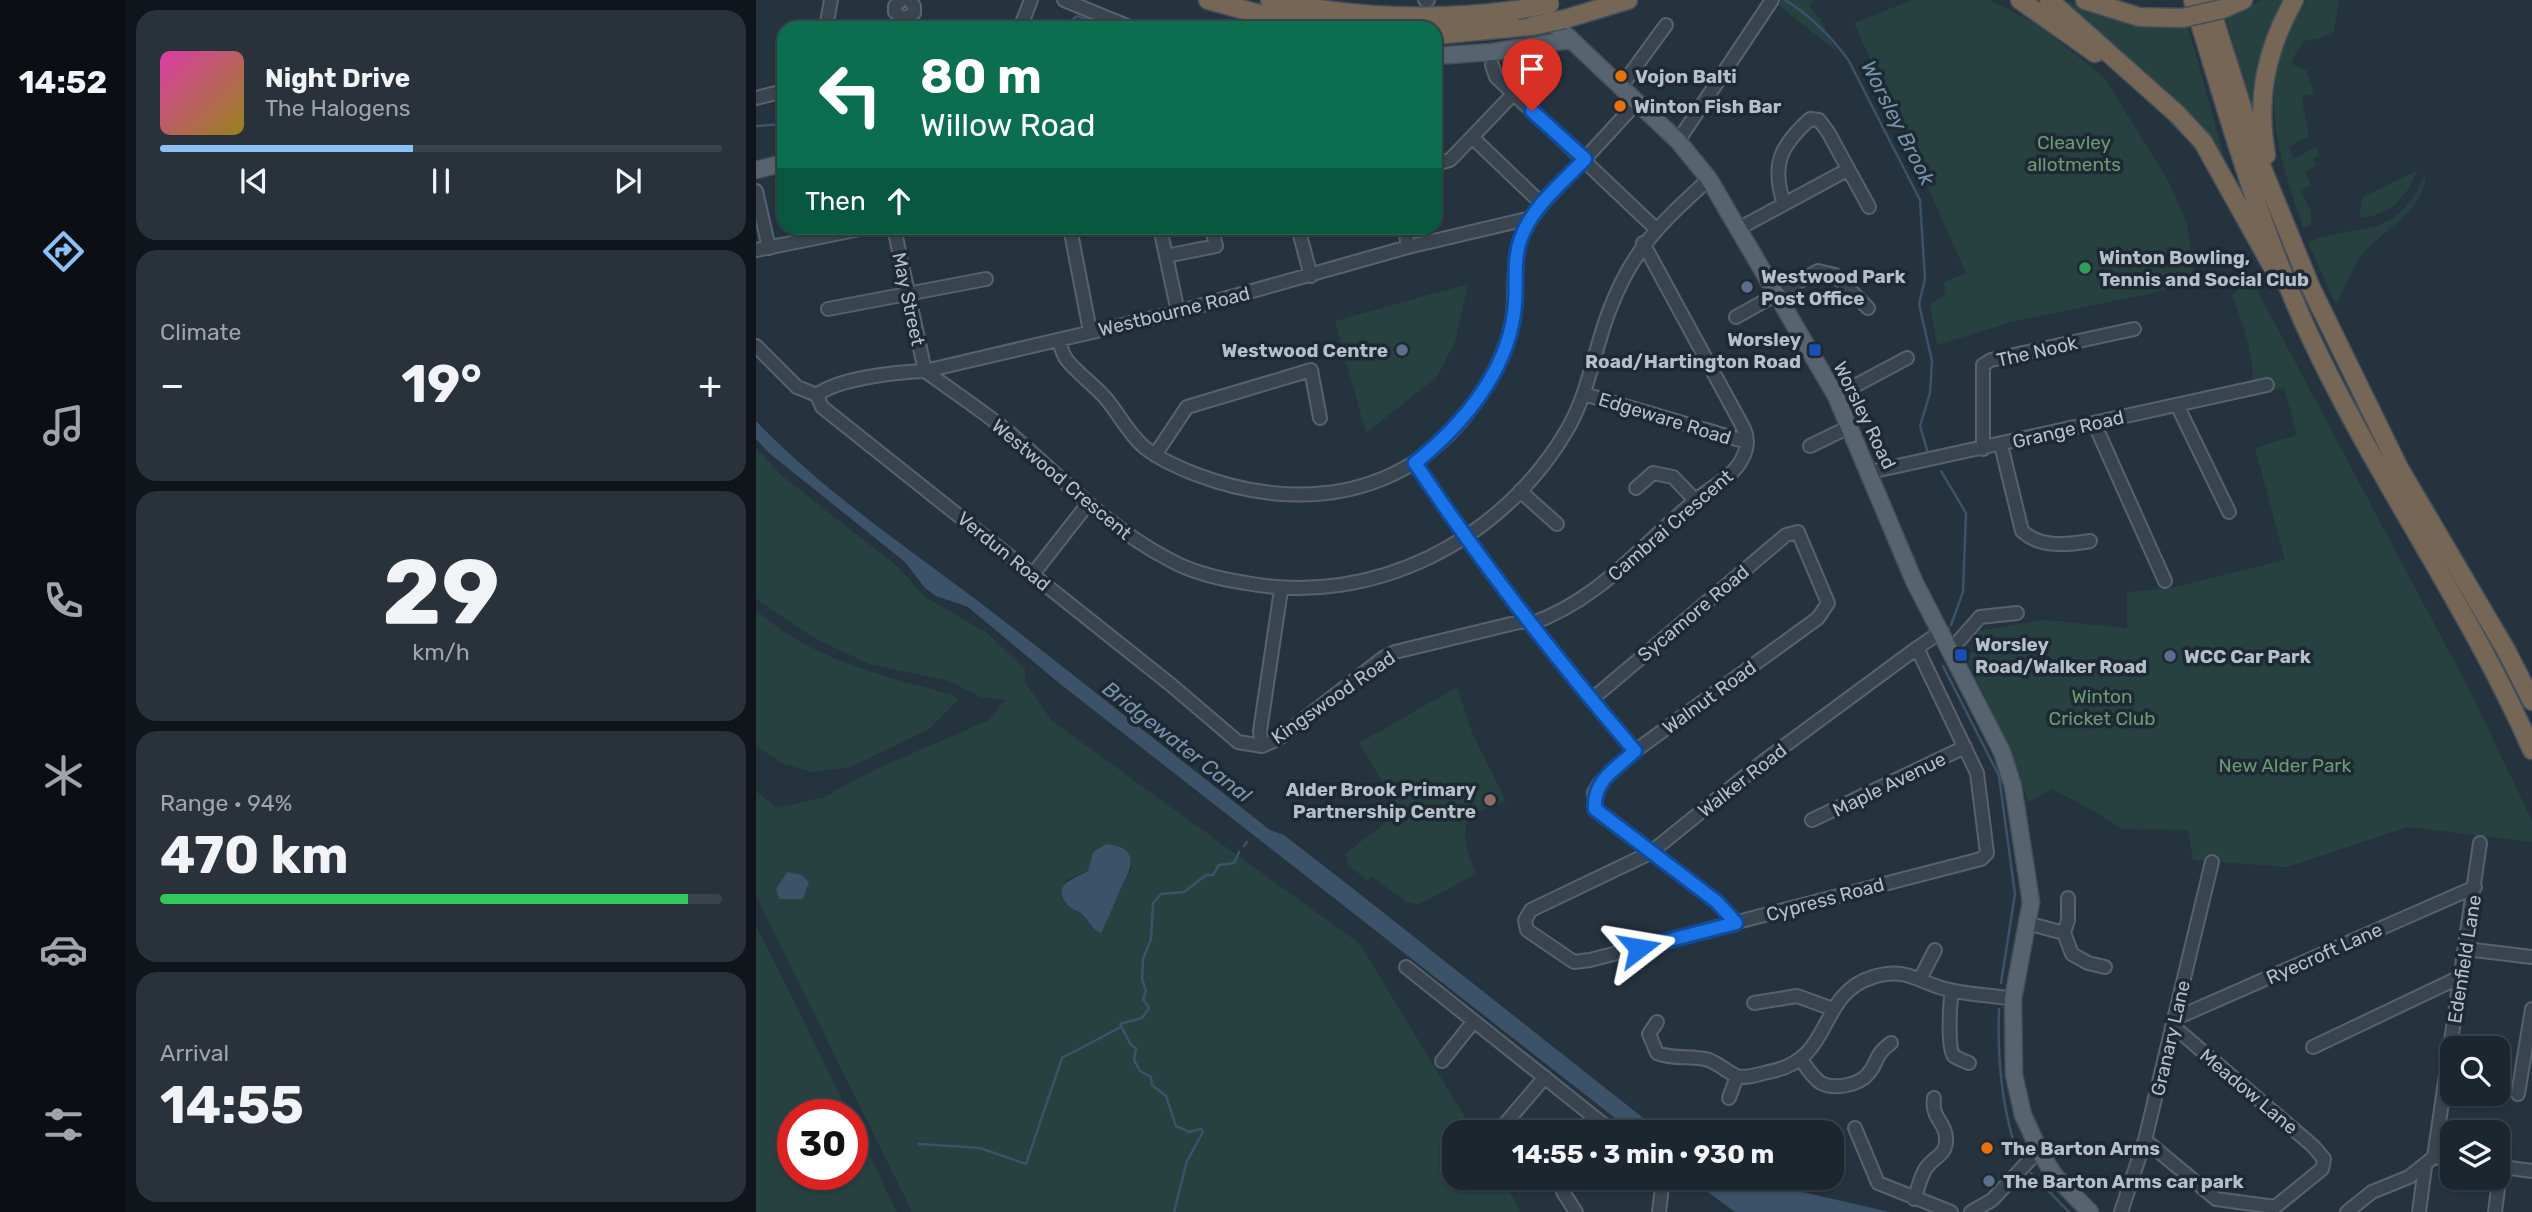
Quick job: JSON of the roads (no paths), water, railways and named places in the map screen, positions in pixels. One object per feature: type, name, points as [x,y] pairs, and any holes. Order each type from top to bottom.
[{"type":"highway","points":[[1208,0],[1285,21]]},
{"type":"highway","points":[[1270,0],[1328,11],[1394,16],[1458,16],[1556,2]]},
{"type":"highway","points":[[1605,8],[1628,0]]},
{"type":"highway","points":[[1442,34],[1532,26],[1644,0]]},
{"type":"highway","points":[[2020,0],[2155,95]]},
{"type":"highway","points":[[2049,0],[2193,130],[2211,153],[2257,243],[2291,297],[2350,416],[2486,656],[2532,750]]},
{"type":"highway","points":[[2085,0],[2139,17],[2183,18],[2214,3],[2243,0]]},
{"type":"highway","points":[[2193,0],[2242,163],[2291,297]]},
{"type":"highway","points":[[2294,0],[2266,65],[2261,107],[2269,165],[2298,258]]},
{"type":"highway","points":[[2214,3],[2216,31],[2258,158],[2298,258],[2399,468],[2507,650],[2532,701]]},
{"type":"main road","name":"Worsley Road","points":[[1523,5],[1570,40],[1637,102],[1678,141],[1709,179],[1836,396],[1914,581],[2002,752],[2013,786],[2031,902],[2013,999],[2014,1075],[2023,1115],[2039,1150],[2056,1176],[2090,1212]]},
{"type":"main road","points":[[1442,56],[1492,52],[1570,40]]},
{"type":"main road","points":[[756,170],[777,165]]},
{"type":"street","points":[[827,21],[831,0]]},
{"type":"street","points":[[901,0],[895,6],[895,12],[902,21]]},
{"type":"street","points":[[907,21],[914,13],[913,4],[909,0]]},
{"type":"street","points":[[1023,21],[1031,0]]},
{"type":"street","points":[[1064,0],[1115,21]]},
{"type":"street","points":[[1678,141],[1772,0]]},
{"type":"street","points":[[1620,88],[1666,25]]},
{"type":"street","points":[[1442,162],[1450,160],[1473,138],[1542,64]]},
{"type":"street","points":[[1492,65],[1496,77],[1655,228]]},
{"type":"street","points":[[756,97],[777,93]]},
{"type":"street","points":[[1059,340],[1067,360],[1098,389],[1132,434],[1155,455],[1224,484],[1281,496],[1355,489],[1415,463],[1454,430],[1497,365],[1514,317],[1518,249],[1531,218],[1637,102]]},
{"type":"street","points":[[1784,204],[1776,173],[1779,157],[1810,119],[1819,120],[1828,132],[1868,208]]},
{"type":"street","points":[[1473,138],[1542,204]]},
{"type":"street","points":[[1738,229],[1847,170]]},
{"type":"street","name":"Westwood Crescent","points":[[925,370],[1010,434],[1087,505],[1130,536],[1187,568],[1224,579],[1281,590],[1357,582],[1429,560],[1465,539],[1520,491],[1567,430],[1584,394],[1607,316],[1643,243],[1655,228],[1709,179]]},
{"type":"street","points":[[756,191],[762,249],[831,235]]},
{"type":"street","name":"Westbourne Road","points":[[817,395],[829,388],[860,380],[925,370],[1178,312],[1408,247],[1531,218]]},
{"type":"street","name":"May Street","points":[[895,235],[925,370]]},
{"type":"street","points":[[1162,235],[1178,312]]},
{"type":"street","points":[[1166,256],[1216,246],[1213,235]]},
{"type":"street","points":[[1300,235],[1311,276]]},
{"type":"street","points":[[1406,235],[1408,247]]},
{"type":"street","points":[[1072,238],[1090,331]]},
{"type":"street","points":[[1643,243],[1743,427],[1747,442]]},
{"type":"street","points":[[1736,317],[1811,274],[1824,271],[1835,275],[1868,308]]},
{"type":"street","points":[[828,309],[908,296],[986,279]]},
{"type":"street","name":"The Nook","points":[[1983,449],[1983,365],[1991,360],[2134,329]]},
{"type":"street","name":"Verdun Road","points":[[756,346],[797,387],[817,395],[822,407],[1033,574],[1238,742],[1262,746]]},
{"type":"street","points":[[1836,396],[1907,358]]},
{"type":"street","points":[[1155,455],[1186,407],[1311,370],[1320,418]]},
{"type":"street","name":"Grange Road","points":[[1870,472],[2267,385]]},
{"type":"street","name":"Edgeware Road","points":[[1584,394],[1747,442]]},
{"type":"street","points":[[2177,405],[2229,512]]},
{"type":"street","points":[[2094,423],[2165,581]]},
{"type":"street","points":[[1811,446],[1849,427]]},
{"type":"street","name":"Cambrai Crescent","points":[[1529,622],[1567,608],[1610,580],[1695,500],[1739,465],[1747,442]]},
{"type":"street","points":[[2001,445],[2022,531],[2030,538],[2044,543],[2091,541]]},
{"type":"street","points":[[1415,463],[1465,539],[1591,700],[1635,751]]},
{"type":"street","points":[[1636,488],[1653,473],[1673,477],[1695,500]]},
{"type":"street","points":[[1520,491],[1557,524]]},
{"type":"street","points":[[1033,574],[1087,505]]},
{"type":"street","name":"Sycamore Road","points":[[1591,700],[1786,535],[1798,533],[1828,603]]},
{"type":"street","points":[[1262,746],[1260,731],[1281,590]]},
{"type":"street","name":"Walnut Road","points":[[1650,853],[1595,809],[1594,793],[1600,784],[1635,751],[1818,618],[1828,603]]},
{"type":"street","points":[[1951,650],[1980,617],[2017,613]]},
{"type":"street","name":"Kingswood Road","points":[[1262,746],[1278,739],[1383,658],[1448,637],[1529,622]]},
{"type":"street","name":"Walker Road","points":[[1531,909],[1650,853],[1764,761],[1942,631]]},
{"type":"street","points":[[1917,648],[1965,747]]},
{"type":"street","name":"Maple Avenue","points":[[1812,820],[1965,747]]},
{"type":"street","name":"Cypress Road","points":[[1531,909],[1525,920],[1527,930],[1574,962],[1981,859],[1987,853],[1977,774],[1965,747]]},
{"type":"street","name":"Edenfield Lane","points":[[2434,1157],[2480,843]]},
{"type":"street","points":[[1650,853],[1717,902],[1736,923]]},
{"type":"street","name":"Granary Lane","points":[[2121,1212],[2145,1140],[2213,862]]},
{"type":"street","name":"Ryecroft Lane","points":[[2173,1022],[2475,887]]},
{"type":"street","points":[[2064,933],[2068,923],[2068,898]]},
{"type":"street","points":[[2027,922],[2064,933],[2077,958],[2105,967]]},
{"type":"street","points":[[2466,949],[2532,957]]},
{"type":"street","points":[[1921,977],[1936,950]]},
{"type":"street","points":[[1406,967],[1545,1077],[1594,1120]]},
{"type":"street","points":[[1657,1022],[1649,1034],[1657,1053],[1674,1058],[1709,1060],[1737,1076],[1777,1071],[1802,1061],[1814,1047],[1833,1009],[1852,986],[1874,977],[1894,973],[1921,977],[1952,991],[2013,999]]},
{"type":"street","points":[[2313,1047],[2460,977]]},
{"type":"street","points":[[1952,991],[1948,1011],[1952,1028],[1949,1046],[1954,1055],[1969,1063]]},
{"type":"street","points":[[1754,1003],[1797,996],[1833,1009]]},
{"type":"street","points":[[2518,1094],[2532,1009]]},
{"type":"street","points":[[1442,1061],[1474,1021]]},
{"type":"street","name":"Meadow Lane","points":[[2145,1140],[2216,1199],[2241,1205],[2275,1208],[2322,1169],[2324,1158],[2313,1146],[2173,1022]]},
{"type":"street","points":[[1802,1061],[1821,1083],[1839,1086],[1852,1084],[1866,1077],[1878,1052],[1891,1043]]},
{"type":"street","points":[[1729,1098],[1737,1076]]},
{"type":"street","points":[[1508,1120],[1545,1077]]},
{"type":"street","points":[[1914,1199],[1926,1169],[1940,1157],[1946,1145],[1945,1130],[1934,1113],[1934,1098]]},
{"type":"street","points":[[1855,1128],[1878,1183],[1951,1212]]},
{"type":"street","points":[[1971,1212],[1992,1200],[2039,1150]]},
{"type":"street","points":[[2347,1212],[2372,1192],[2425,1167],[2434,1157],[2440,1158]]},
{"type":"street","points":[[2419,1212],[2425,1167]]},
{"type":"street","points":[[2510,1168],[2532,1171]]},
{"type":"street","points":[[1563,1190],[1576,1212]]},
{"type":"street","points":[[1659,1212],[1662,1190]]},
{"type":"street","points":[[2495,1212],[2497,1190]]},
{"type":"water","points":[[756,421],[812,474],[871,522],[995,614],[1270,830],[1284,835],[1646,1120],[1618,1120],[1059,683],[968,607],[936,596],[925,588],[905,562],[769,453],[756,439]]},
{"type":"water","points":[[1106,844],[1126,851],[1131,863],[1101,933],[1070,907],[1062,892],[1066,884],[1088,871],[1093,852]]},
{"type":"water","points":[[787,872],[802,875],[809,882],[803,899],[779,899],[776,889]]},
{"type":"water","points":[[1705,1190],[1793,1190],[1890,1212],[1735,1212]]},
{"type":"waterway","name":"Worsley Brook","points":[[1785,0],[1820,27],[1849,61],[1920,200],[1925,279],[1919,304],[1932,361],[1930,393],[1920,426],[1927,450]]},
{"type":"waterway","points":[[1071,21],[1077,16],[1090,21]]},
{"type":"waterway","points":[[756,126],[777,124]]},
{"type":"waterway","name":"Worsley Brook","points":[[1941,471],[1966,513],[1963,592],[1951,625]]},
{"type":"waterway","name":"Worsley Brook","points":[[1943,666],[1999,776],[2015,894],[2001,983]]},
{"type":"waterway","points":[[1244,846],[1247,842]]},
{"type":"waterway","points":[[1174,1212],[1187,1161],[1203,1132],[1201,1129],[1189,1132],[1176,1126],[1166,1096],[1152,1085],[1151,1077],[1140,1071],[1134,1060],[1136,1048],[1131,1045],[1120,1024],[1142,1018],[1149,1008],[1143,999],[1146,991],[1142,979],[1143,959],[1151,939],[1153,903],[1161,894],[1184,892],[1206,875],[1213,875],[1219,865],[1234,863],[1239,852]]},
{"type":"waterway","name":"Worsley Brook","points":[[1999,1009],[2002,1084],[2018,1156]]},
{"type":"waterway","points":[[919,1144],[980,1148],[1026,1164],[1062,1058],[1121,1027]]},
{"type":"waterway","name":"Worsley Brook","points":[[2031,1173],[2069,1212]]},
{"type":"place","name":"Vojon Balti","points":[[1621,76]]},
{"type":"place","name":"Winton Fish Bar","points":[[1620,106]]},
{"type":"place","name":"Winton Bowling, Tennis and Social Club","points":[[2085,268]]},
{"type":"place","name":"Westwood Park Post Office","points":[[1747,287]]},
{"type":"place","name":"Westwood Centre","points":[[1402,350]]},
{"type":"place","name":"Worsley Road/Hartington Road","points":[[1815,350]]},
{"type":"place","name":"Worsley Road/Walker Road","points":[[1961,655]]},
{"type":"place","name":"WCC Car Park","points":[[2170,656]]},
{"type":"place","name":"Alder Brook Primary Partnership Centre","points":[[1490,800]]},
{"type":"place","name":"The Barton Arms","points":[[1987,1148]]},
{"type":"place","name":"The Barton Arms car park","points":[[1989,1181]]},
{"type":"park label","name":"Cleavley allotments","points":[[2074,153]]},
{"type":"park label","name":"Winton Cricket Club","points":[[2102,707]]},
{"type":"park label","name":"New Alder Park","points":[[2285,765]]},
{"type":"water label","name":"Bridgewater Canal","points":[[1177,742]]}]
